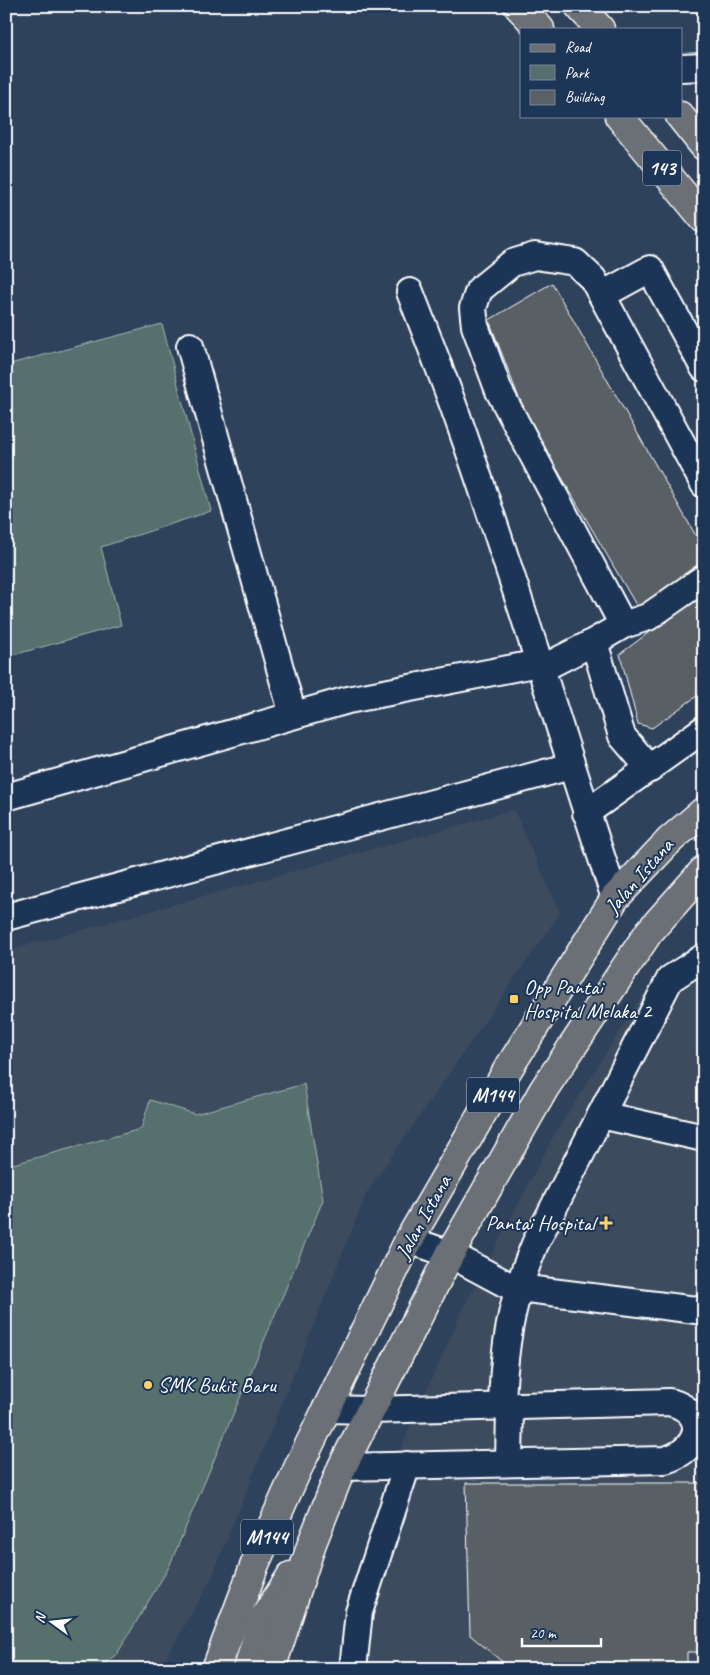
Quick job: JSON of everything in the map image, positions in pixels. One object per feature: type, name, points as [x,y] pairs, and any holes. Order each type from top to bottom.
[{"type":"main road","points":[[518,6],[539,28]]},
{"type":"main road","points":[[579,6],[599,28]]},
{"type":"main road","name":"143","points":[[621,118],[704,219]]},
{"type":"main road","name":"143","points":[[682,118],[704,146]]},
{"type":"main road","name":"Jalan Istana","points":[[216,1669],[255,1564],[298,1468],[409,1240],[504,1074],[615,898],[670,840],[704,811]]},
{"type":"main road","name":"Jalan Istana","points":[[271,1669],[312,1544],[342,1466],[450,1254],[544,1089],[649,932],[704,870]]},
{"type":"main road","points":[[248,1669],[262,1621],[312,1544]]},
{"type":"street","points":[[682,68],[704,68]]},
{"type":"street","points":[[623,624],[499,391],[475,326],[473,308],[479,290],[512,263],[535,256],[576,262],[593,279],[704,484]]},
{"type":"street","points":[[602,295],[650,269],[704,368]]},
{"type":"street","points":[[410,292],[462,431],[615,898]]},
{"type":"street","points":[[190,346],[293,715]]},
{"type":"street","points":[[6,796],[348,700],[540,666],[594,642],[623,624],[648,617],[704,578]]},
{"type":"street","points":[[594,642],[622,736],[650,769]]},
{"type":"street","points":[[586,813],[704,729]]},
{"type":"street","points":[[6,916],[572,766]]},
{"type":"street","points":[[509,1463],[504,1366],[518,1288],[535,1244],[670,979],[697,967]]},
{"type":"street","points":[[601,1115],[704,1138]]},
{"type":"street","points":[[409,1240],[450,1254],[506,1284],[518,1288],[704,1311]]},
{"type":"street","points":[[326,1409],[371,1410],[669,1402],[679,1404],[689,1411],[695,1422],[695,1438],[688,1448],[676,1457],[665,1460],[342,1466]]},
{"type":"street","points":[[353,1669],[359,1612],[407,1465]]},
{"type":"shaded area","name":"SMK Bukit Baru","points":[[514,810],[560,913],[367,1192],[212,1577],[160,1669],[6,1669],[6,951]]},
{"type":"shaded area","name":"Pantai Hospital","points":[[704,940],[704,1669],[341,1669],[349,1591],[403,1443],[463,1309],[553,1137],[654,977]]},
{"type":"green space","points":[[162,324],[211,511],[101,547],[121,625],[6,657],[6,365]]},
{"type":"green space","points":[[304,1084],[323,1200],[169,1567],[117,1654],[96,1669],[12,1669],[6,1667],[6,1166],[141,1129],[150,1100],[195,1114]]},
{"type":"building","points":[[552,283],[704,550],[704,567],[647,609],[636,605],[525,414],[489,320]]},
{"type":"building","points":[[704,591],[704,691],[652,728],[638,724],[620,654]]},
{"type":"building","points":[[466,1483],[704,1483],[704,1652],[687,1652],[687,1669],[561,1669],[560,1663],[506,1665],[470,1635]]},
{"type":"place","name":"Opp Pantai Hospital Melaka 2","points":[[514,999]]},
{"type":"place","name":"Pantai Hospital","points":[[606,1223]]},
{"type":"place","name":"SMK Bukit Baru","points":[[148,1385]]}]
